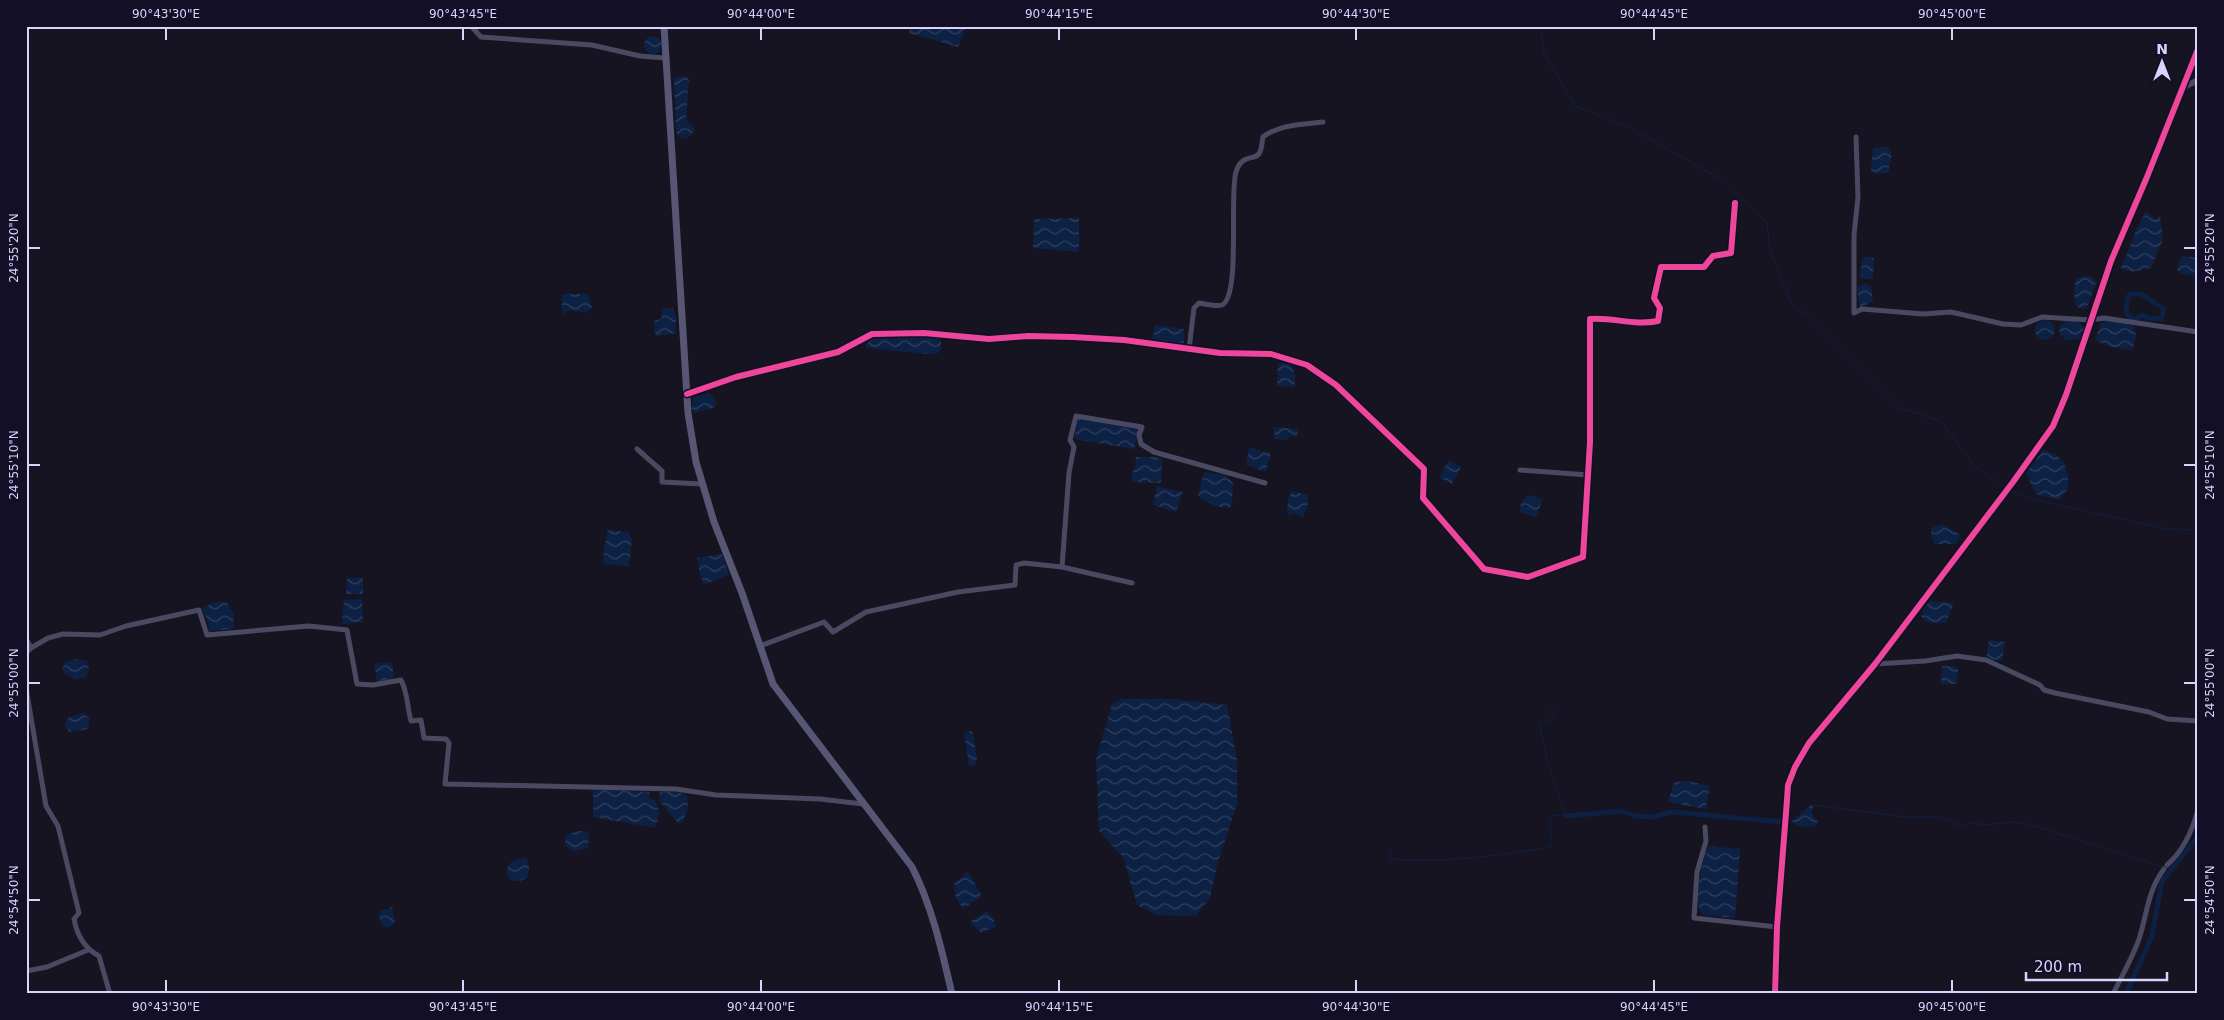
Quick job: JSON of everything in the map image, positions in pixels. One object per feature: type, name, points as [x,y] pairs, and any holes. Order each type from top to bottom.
[{"type":"main road","points":[[664,26],[688,412],[696,462],[702,484],[773,684],[912,867],[920,884],[943,955],[952,994]]},
{"type":"street","points":[[471,26],[481,37],[592,45],[640,56],[665,58]]},
{"type":"street","points":[[1775,994],[1777,927],[1788,785],[1795,767],[1809,743],[1875,664],[2013,482],[2053,426],[2066,395],[2111,261],[2198,49]]},
{"type":"street","points":[[2182,88],[2198,80]]},
{"type":"street","points":[[1189,349],[1194,308],[1199,303],[1220,306],[1224,304],[1227,297],[1234,261],[1233,193],[1235,174],[1239,163],[1245,158],[1256,156],[1260,153],[1263,137],[1268,133],[1297,125],[1323,122]]},
{"type":"street","points":[[1856,136],[1858,197],[1854,234],[1854,313],[1862,309],[1923,314],[1950,312],[2003,324],[2021,325],[2042,317],[2092,320],[2108,318],[2198,332]]},
{"type":"street","points":[[687,394],[736,377],[838,352],[872,334],[924,333],[989,339],[1028,336],[1124,340],[1189,349],[1271,354],[1307,365],[1336,385],[1424,469],[1423,498],[1484,569],[1528,578],[1583,557],[1588,475],[1590,319],[1606,318],[1633,324],[1658,322],[1660,308],[1654,298],[1661,267],[1704,266],[1713,256],[1731,253],[1735,202]]},
{"type":"street","points":[[1062,567],[1069,473],[1074,447],[1070,440],[1076,416],[1142,427],[1139,435],[1141,444],[1154,452],[1265,483]]},
{"type":"street","points":[[637,449],[662,471],[662,482],[702,484]]},
{"type":"street","points":[[1520,470],[1588,475]]},
{"type":"street","points":[[760,646],[824,622],[833,632],[866,612],[958,592],[1015,585],[1016,565],[1024,562],[1062,567],[1132,583]]},
{"type":"street","points":[[26,653],[48,638],[62,634],[100,635],[126,626],[199,610],[207,635],[309,626],[347,630],[357,684],[373,685],[401,680],[405,689],[407,708],[412,721],[421,720],[424,738],[446,739],[449,743],[445,784],[528,788],[599,786],[635,790],[676,789],[716,795],[820,799],[863,804]]},
{"type":"street","points":[[26,638],[31,648]]},
{"type":"street","points":[[1875,664],[1957,656],[1986,660],[2055,694],[2149,712],[2167,720],[2198,721]]},
{"type":"street","points":[[26,681],[46,806],[58,826],[79,913],[74,919],[76,931],[88,950],[99,956],[110,994]]},
{"type":"street","points":[[2113,994],[2125,974],[2137,944],[2148,898],[2165,867],[2176,856],[2186,840],[2198,808]]},
{"type":"street","points":[[1705,827],[1706,841],[1697,872],[1694,918],[1777,927]]},
{"type":"street","points":[[26,971],[48,967],[88,950]]},
{"type":"water","points":[[910,26],[966,26],[958,47],[909,33]]},
{"type":"water","points":[[649,36],[657,36],[662,41],[660,52],[649,54],[644,49],[644,41]]},
{"type":"water","points":[[684,76],[689,80],[686,120],[695,130],[690,136],[682,139],[676,132],[674,78]]},
{"type":"water","points":[[1888,147],[1892,153],[1888,173],[1876,174],[1871,170],[1873,148]]},
{"type":"water","points":[[2146,211],[2156,220],[2160,215],[2163,239],[2151,268],[2131,272],[2121,268]]},
{"type":"water","points":[[1079,218],[1079,252],[1033,248],[1034,219]]},
{"type":"water","points":[[2183,256],[2198,258],[2198,277],[2182,274],[2177,270],[2179,261]]},
{"type":"water","points":[[1863,257],[1874,258],[1873,279],[1859,278]]},
{"type":"water","points":[[2093,277],[2096,283],[2085,309],[2077,307],[2074,289],[2076,278]]},
{"type":"water","points":[[1864,283],[1871,286],[1873,301],[1860,308],[1857,287]]},
{"type":"water","points":[[562,294],[588,294],[592,307],[586,313],[571,310],[562,314]]},
{"type":"water","points":[[673,308],[676,316],[676,333],[657,336],[654,332],[654,321],[661,319],[663,309]]},
{"type":"water","points":[[2045,320],[2052,323],[2055,330],[2052,337],[2045,340],[2038,337],[2035,330],[2038,323]]},
{"type":"water","points":[[2065,320],[2078,322],[2085,327],[2080,339],[2066,340],[2060,334],[2059,327]]},
{"type":"water","points":[[2106,321],[2123,322],[2134,326],[2136,335],[2133,349],[2110,347],[2095,340],[2101,323]]},
{"type":"water","points":[[1155,325],[1184,329],[1184,344],[1152,340]]},
{"type":"water","points":[[872,337],[938,337],[941,340],[941,350],[936,354],[927,354],[866,348]]},
{"type":"water","points":[[1291,362],[1295,375],[1295,387],[1277,386],[1278,363]]},
{"type":"water","points":[[708,393],[715,399],[716,404],[714,408],[694,413],[692,409],[693,398]]},
{"type":"water","points":[[1078,419],[1140,428],[1134,449],[1074,439]]},
{"type":"water","points":[[1274,428],[1298,430],[1297,437],[1290,436],[1287,440],[1274,439]]},
{"type":"water","points":[[1249,447],[1271,452],[1266,472],[1246,465]]},
{"type":"water","points":[[2043,450],[2056,454],[2064,463],[2068,475],[2068,489],[2059,500],[2036,494],[2026,473]]},
{"type":"water","points":[[1136,457],[1162,459],[1161,483],[1132,482],[1132,472],[1135,468]]},
{"type":"water","points":[[1449,460],[1461,467],[1452,484],[1439,477]]},
{"type":"water","points":[[1204,472],[1225,475],[1233,483],[1232,505],[1229,508],[1212,505],[1198,496]]},
{"type":"water","points":[[1157,486],[1183,492],[1176,512],[1153,505]]},
{"type":"water","points":[[1292,491],[1308,495],[1308,504],[1303,517],[1293,513],[1290,516],[1287,513],[1288,499]]},
{"type":"water","points":[[1528,495],[1543,499],[1536,517],[1520,512],[1521,502]]},
{"type":"water","points":[[1942,524],[1959,534],[1960,538],[1955,544],[1935,544],[1932,539],[1931,528]]},
{"type":"water","points":[[607,530],[629,532],[632,540],[629,566],[604,564],[603,556]]},
{"type":"water","points":[[722,554],[729,575],[704,585],[697,558]]},
{"type":"water","points":[[363,577],[363,594],[346,594],[347,578]]},
{"type":"water","points":[[362,599],[363,622],[342,624],[344,600]]},
{"type":"water","points":[[1931,601],[1954,603],[1946,623],[1927,623],[1921,616],[1924,607]]},
{"type":"water","points":[[215,602],[227,602],[229,608],[234,613],[233,629],[209,631],[208,622],[202,608]]},
{"type":"water","points":[[1989,640],[2005,642],[2002,661],[1986,659]]},
{"type":"water","points":[[75,659],[87,661],[89,670],[86,677],[76,680],[64,673],[62,669],[65,662]]},
{"type":"water","points":[[392,662],[394,678],[377,682],[374,664]]},
{"type":"water","points":[[1942,666],[1954,666],[1958,669],[1956,684],[1941,684]]},
{"type":"water","points":[[1121,699],[1171,699],[1227,705],[1237,760],[1237,804],[1218,862],[1210,898],[1196,916],[1156,915],[1137,905],[1123,857],[1099,831],[1096,759],[1112,704]]},
{"type":"water","points":[[83,713],[89,718],[89,729],[69,732],[65,725],[67,718]]},
{"type":"water","points":[[970,731],[973,733],[977,759],[975,765],[969,766],[964,733]]},
{"type":"water","points":[[1687,781],[1710,786],[1706,809],[1668,802],[1674,782]]},
{"type":"water","points":[[593,789],[649,792],[650,799],[655,800],[659,811],[656,828],[593,817]]},
{"type":"water","points":[[660,792],[679,792],[687,796],[688,806],[683,822],[678,823],[659,801]]},
{"type":"water","points":[[1811,805],[1814,805],[1812,813],[1813,817],[1819,822],[1817,825],[1804,826],[1791,822]]},
{"type":"water","points":[[578,831],[586,831],[589,835],[588,848],[575,851],[568,849],[565,842],[566,835]]},
{"type":"water","points":[[1709,846],[1740,849],[1735,918],[1703,915],[1699,908],[1700,876]]},
{"type":"water","points":[[526,857],[529,866],[528,877],[520,881],[511,881],[506,873],[508,866],[515,860]]},
{"type":"water","points":[[968,872],[982,896],[963,909],[955,895],[954,884]]},
{"type":"water","points":[[392,907],[395,923],[390,927],[383,927],[378,915],[381,911]]},
{"type":"water","points":[[987,911],[993,918],[996,927],[981,933],[970,922]]},
{"type":"waterway","points":[[1540,26],[1544,53],[1575,106],[1627,126],[1722,180],[1767,223],[1770,250],[1792,305],[1810,316],[1900,408],[1941,421],[1974,465],[2004,487]]},
{"type":"waterway","points":[[2131,294],[2141,294],[2164,309],[2161,319],[2147,318],[2143,315],[2133,320],[2126,312],[2128,297],[2131,294]]},
{"type":"waterway","points":[[2011,491],[2027,498],[2167,529],[2198,530]]},
{"type":"waterway","points":[[1551,707],[1555,718],[1539,724],[1549,766],[1565,813],[1571,817]]},
{"type":"waterway","points":[[1813,805],[1906,817],[1940,817],[1961,826],[1974,823],[1985,825],[2013,822],[2028,824],[2172,870]]},
{"type":"waterway","points":[[1566,816],[1621,811],[1636,816],[1653,817],[1672,812],[1783,822]]},
{"type":"waterway","points":[[1390,848],[1390,859],[1430,860],[1491,856],[1551,847],[1550,821],[1552,815],[1566,816]]},
{"type":"waterway","points":[[2126,994],[2152,936],[2162,881],[2198,837]]},
{"type":"cycle path","points":[[1775,994],[1777,927],[1788,785],[1795,767],[1809,743],[1875,664],[2013,482],[2053,426],[2066,395],[2111,261],[2198,49]]},
{"type":"cycle path","points":[[687,394],[736,377],[838,352],[872,334],[924,333],[989,339],[1028,336],[1073,337],[1124,340],[1220,353],[1271,354],[1307,365],[1336,385],[1424,469],[1423,498],[1484,569],[1528,577],[1583,557],[1590,442],[1590,319],[1640,323],[1658,321],[1660,308],[1654,298],[1661,267],[1704,267],[1713,256],[1731,253],[1735,203]]}]
